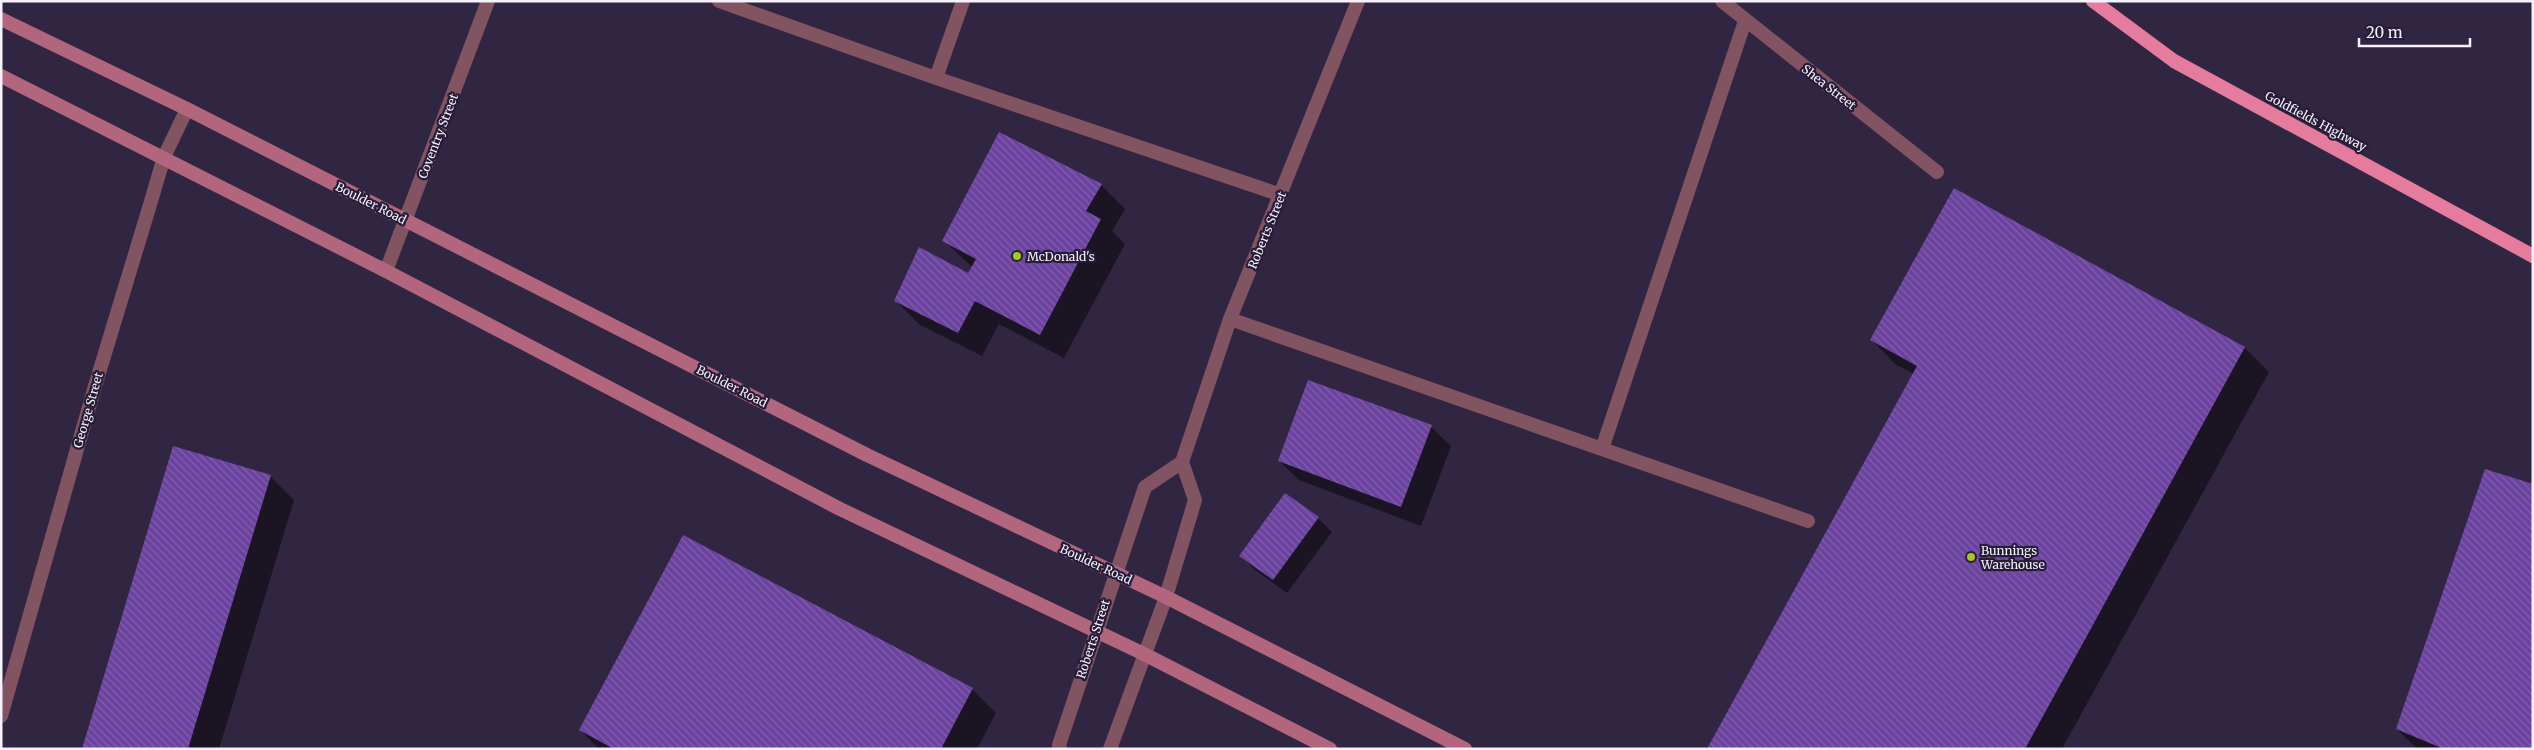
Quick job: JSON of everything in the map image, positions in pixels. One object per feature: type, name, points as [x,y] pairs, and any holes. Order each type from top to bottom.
[{"type":"highway","name":"Goldfields Highway","points":[[2093,1],[2174,61],[2533,256]]},
{"type":"main road","name":"Boulder Road","points":[[1,19],[406,220],[867,455],[1166,597],[1465,749]]},
{"type":"main road","points":[[1,76],[386,270],[840,509],[1144,654],[1330,749]]},
{"type":"street","name":"Coventry Street","points":[[386,270],[488,1]]},
{"type":"street","points":[[718,1],[936,78],[1281,195]]},
{"type":"street","points":[[936,78],[963,1]]},
{"type":"street","name":"Roberts Street","points":[[1060,749],[1059,745],[1095,631],[1145,487],[1182,462],[1230,320],[1358,1]]},
{"type":"street","name":"Shea Street","points":[[1722,1],[1937,172]]},
{"type":"street","points":[[1602,450],[1745,21]]},
{"type":"street","name":"George Street","points":[[1,716],[94,386],[164,157],[187,110]]},
{"type":"street","points":[[1230,320],[1808,521]]},
{"type":"street","points":[[1110,749],[1166,597],[1195,500],[1182,462]]},
{"type":"building","points":[[999,132],[1102,184],[1086,211],[1101,219],[1040,335],[975,301],[958,333],[894,301],[919,247],[968,273],[976,259],[942,241]]},
{"type":"building","name":"Bunnings Warehouse","points":[[1954,188],[2245,347],[2025,749],[1707,749],[1917,366],[1870,340]]},
{"type":"building","points":[[1308,380],[1432,425],[1401,507],[1278,461]]},
{"type":"building","points":[[173,446],[271,475],[188,749],[82,749]]},
{"type":"building","points":[[2485,469],[2533,484],[2533,749],[2444,749],[2396,729]]},
{"type":"building","points":[[1285,493],[1319,517],[1273,580],[1239,556]]},
{"type":"building","points":[[683,535],[973,688],[941,749],[614,749],[579,730]]},
{"type":"place","name":"McDonald's","points":[[1017,256]]},
{"type":"place","name":"Bunnings Warehouse","points":[[1971,557]]}]
